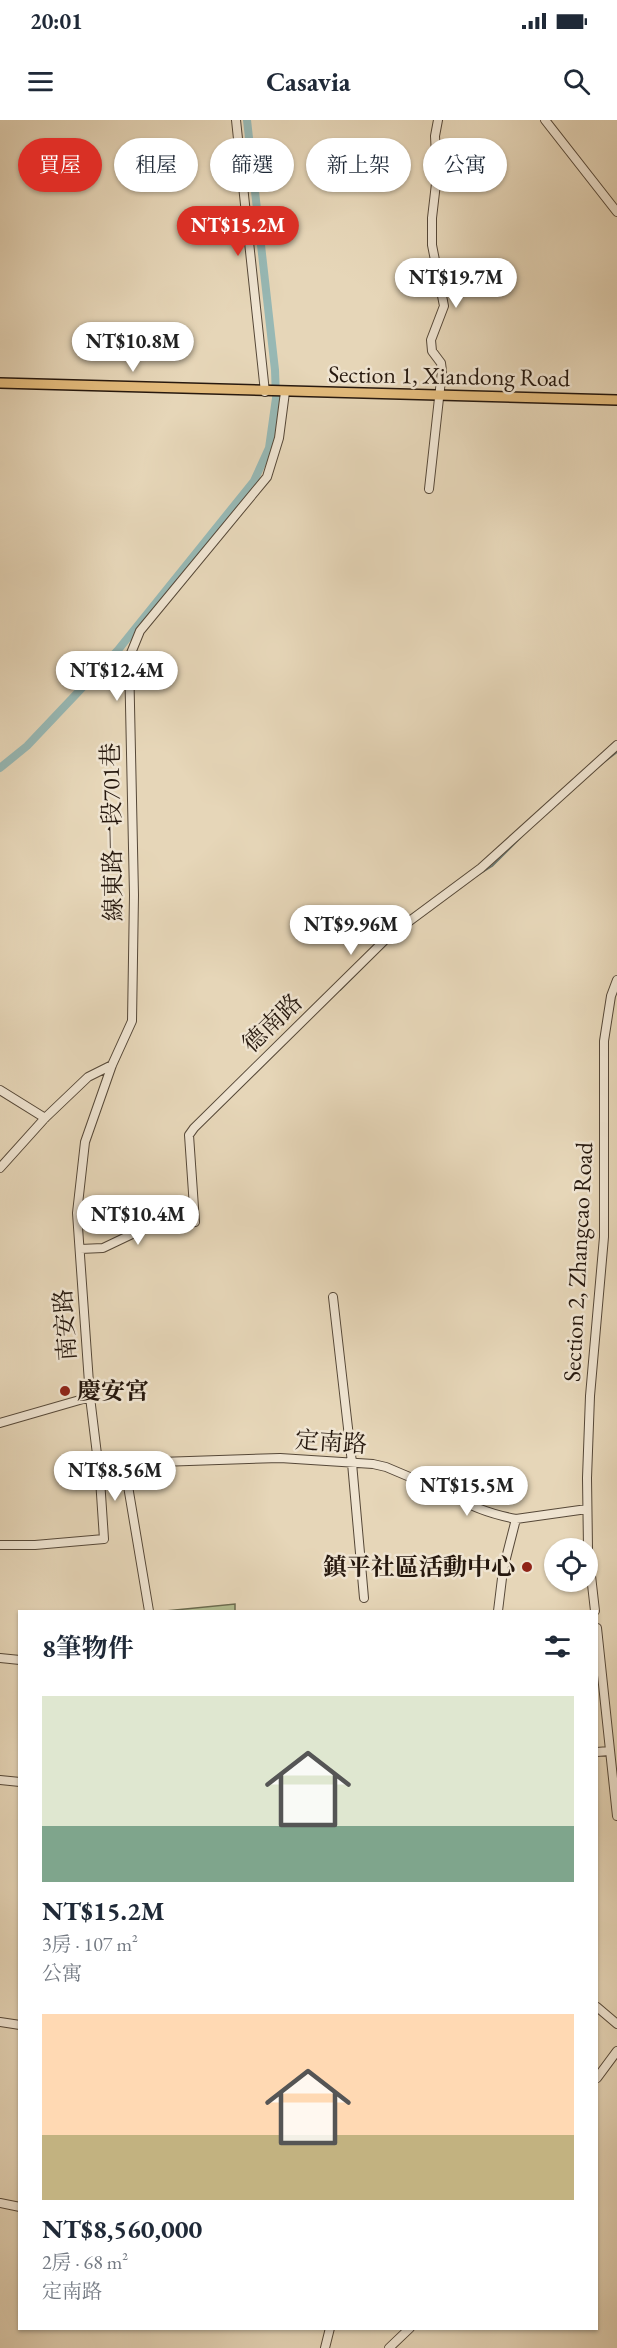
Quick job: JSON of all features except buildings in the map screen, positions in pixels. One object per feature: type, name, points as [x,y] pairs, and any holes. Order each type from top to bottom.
[{"type":"main road","name":"Section 1, Xiandong Road","points":[[0,383],[617,400]]},
{"type":"street","points":[[236,120],[265,392]]},
{"type":"street","points":[[429,489],[441,363],[432,351],[431,340],[444,306],[432,245],[436,175],[435,136],[438,120]]},
{"type":"street","points":[[545,120],[617,212]]},
{"type":"street","name":"線東路一段701巷","points":[[80,1249],[77,1213],[85,1142],[112,1065],[132,1021],[134,895],[129,658],[140,631],[267,477],[279,438],[282,392]]},
{"type":"street","name":"德南路","points":[[80,1249],[103,1248],[146,1228],[195,1222],[189,1135],[194,1128],[388,937],[481,868],[617,745]]},
{"type":"street","name":"Section 2, Zhangcao Road","points":[[588,1538],[592,1368],[604,1237],[604,1041],[611,996],[617,980]]},
{"type":"street","points":[[0,1168],[45,1118],[88,1077],[112,1065]]},
{"type":"street","points":[[0,1090],[45,1118]]},
{"type":"street","name":"南安路","points":[[0,1545],[35,1545],[105,1539],[90,1397],[80,1249]]},
{"type":"street","points":[[333,1297],[352,1463],[364,1599]]},
{"type":"street","points":[[0,1423],[90,1397]]},
{"type":"street","name":"定南路","points":[[98,1471],[130,1463],[280,1458],[352,1463],[386,1467],[466,1503],[516,1519],[587,1509]]},
{"type":"street","points":[[130,1463],[128,1486],[149,1610]]},
{"type":"street","points":[[498,1610],[503,1570],[516,1519]]},
{"type":"street","name":"Section 2, Zhangcao Road","points":[[593,1592],[595,1610]]},
{"type":"street","points":[[598,1638],[617,1816]]},
{"type":"street","points":[[0,1658],[18,1660]]},
{"type":"street","points":[[598,1752],[609,1751]]},
{"type":"street","points":[[0,1780],[18,1782]]},
{"type":"street","points":[[598,2008],[617,2024]]},
{"type":"street","points":[[0,2022],[18,2025]]},
{"type":"street","points":[[598,2077],[617,2051]]},
{"type":"street","points":[[0,2203],[18,2207]]},
{"type":"street","points":[[325,2348],[330,2330]]},
{"type":"street","points":[[389,2348],[408,2330]]},
{"type":"green space","points":[[235,1604],[235,1610],[175,1610]]},
{"type":"waterway","points":[[0,768],[27,746],[118,650],[254,481],[269,448],[276,398],[275,370],[247,120]]},
{"type":"waterway","points":[[600,765],[617,752]]},
{"type":"waterway","points":[[473,878],[492,866],[527,831]]},
{"type":"waterway","points":[[340,990],[389,941],[406,928]]},
{"type":"place","name":"慶安宮","points":[[65,1391]]},
{"type":"place","name":"鎮平社區活動中心","points":[[527,1567]]}]
